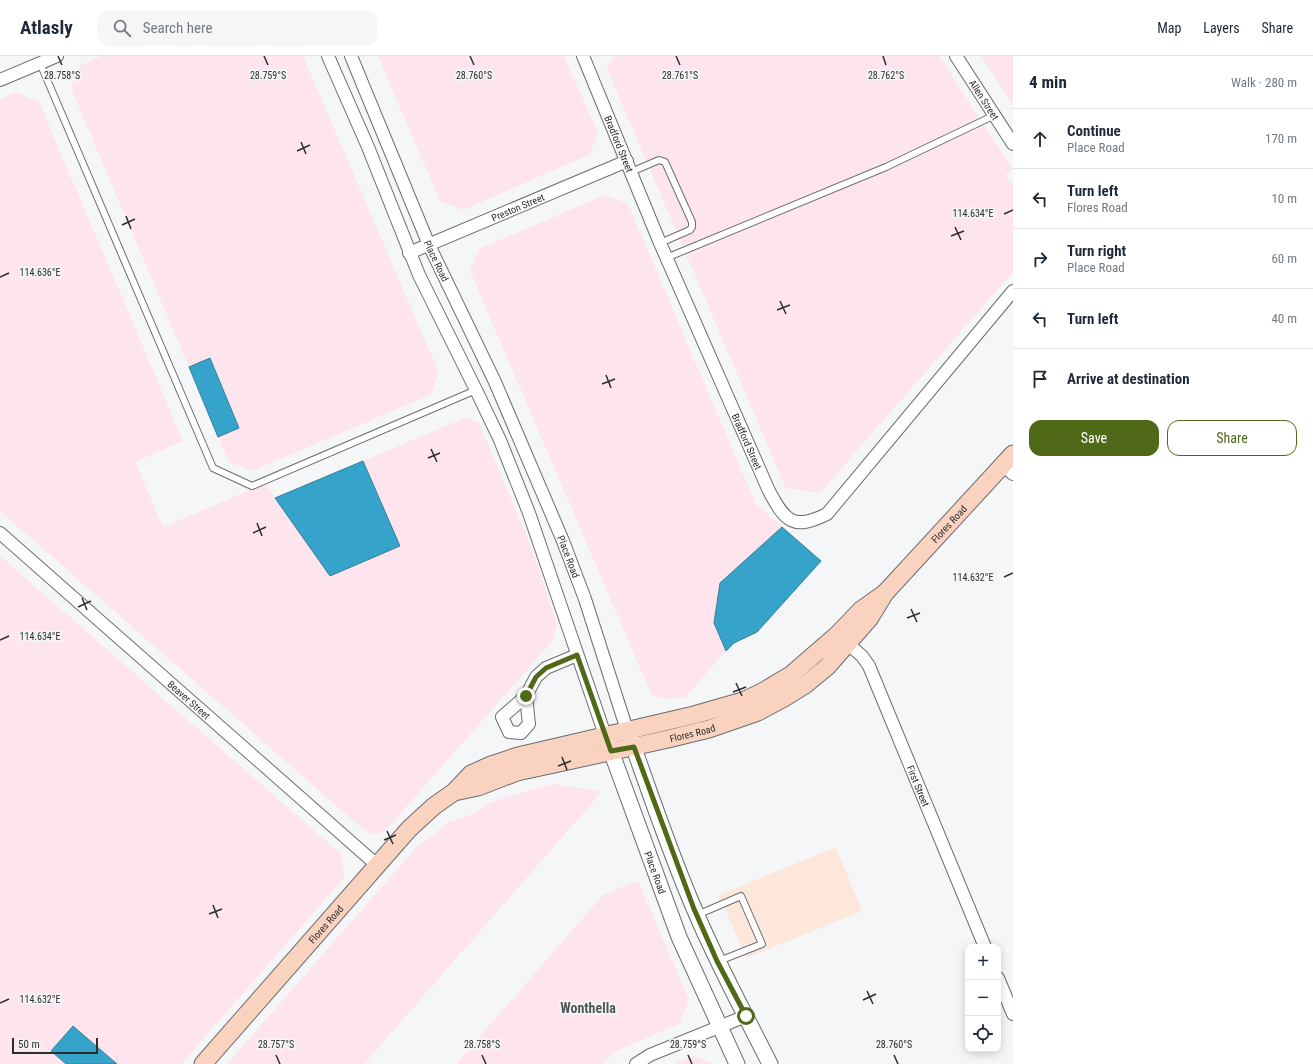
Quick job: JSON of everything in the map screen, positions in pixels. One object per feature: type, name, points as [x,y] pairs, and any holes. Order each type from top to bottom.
[{"type":"main road","name":"Flores Road","points":[[204,1064],[410,829],[434,806],[454,792],[471,774],[491,765],[525,754],[694,715],[743,701],[764,691],[792,674],[869,619],[885,593],[1010,464]]},
{"type":"main road","name":"Flores Road","points":[[454,792],[478,787],[517,772],[709,729],[758,712],[805,685],[827,667],[842,639]]},
{"type":"street","points":[[0,80],[58,56]]},
{"type":"street","name":"Place Road","points":[[328,56],[368,147],[418,275],[500,440],[526,506],[611,751],[679,937],[737,1064]]},
{"type":"street","name":"Place Road","points":[[351,56],[429,245],[495,382],[563,541],[585,599],[627,730],[662,826],[697,915],[717,961],[770,1064]]},
{"type":"street","name":"Bradford Street","points":[[583,56],[666,258],[769,491],[780,511],[790,520],[800,522],[813,520],[827,514],[1013,292]]},
{"type":"street","name":"Allen Street","points":[[956,56],[1013,144]]},
{"type":"street","name":"Preston Street","points":[[410,253],[629,167]]},
{"type":"street","name":"Beaver Street","points":[[0,534],[378,866]]},
{"type":"street","name":"First Street","points":[[842,639],[862,656],[869,666],[984,944]]},
{"type":"street","points":[[526,696],[536,677],[546,668],[577,655]]},
{"type":"street","points":[[999,980],[1013,1014]]},
{"type":"street","points":[[636,1064],[650,1055],[746,1016]]},
{"type":"lane","points":[[40,64],[213,468],[252,486],[476,390]]},
{"type":"lane","points":[[666,258],[886,167],[995,115]]},
{"type":"lane","points":[[629,167],[659,160],[665,162],[692,222],[692,227],[690,230],[660,243]]},
{"type":"lane","points":[[697,915],[741,896],[762,944],[717,961]]},
{"type":"shaded area","points":[[102,56],[303,56],[439,373],[430,395],[252,471],[229,462],[218,437],[239,428],[211,358],[189,367],[71,88],[79,66]]},
{"type":"shaded area","points":[[378,56],[564,56],[598,133],[589,155],[463,210],[440,201]]},
{"type":"shaded area","points":[[613,56],[939,56],[1013,170],[1005,175],[1010,183],[1013,181],[1013,272],[820,493],[786,488],[607,69]]},
{"type":"shaded area","points":[[981,56],[1013,56],[1013,106]]},
{"type":"shaded area","points":[[16,92],[39,102],[183,441],[135,462],[163,527],[265,484],[330,576],[400,546],[363,461],[465,418],[479,423],[532,549],[557,624],[554,639],[386,830],[380,833],[375,834],[364,830],[0,511],[0,99]]},
{"type":"shaded area","points":[[605,195],[628,204],[756,504],[782,527],[720,583],[714,623],[726,651],[685,697],[668,699],[652,696],[470,271],[479,249]]},
{"type":"shaded area","points":[[0,556],[342,855],[344,878],[181,1064],[117,1064],[73,1026],[51,1051],[66,1064],[0,1064]]},
{"type":"shaded area","points":[[552,784],[599,791],[600,794],[364,1064],[227,1064],[416,848],[449,822],[464,818],[494,801]]},
{"type":"shaded area","points":[[836,847],[862,911],[746,958],[719,895]]},
{"type":"shaded area","points":[[638,881],[689,1000],[679,1024],[614,1052],[603,1064],[456,1064],[603,895]]},
{"type":"shaded area","points":[[693,1056],[713,1064],[674,1064]]},
{"type":"water","points":[[210,358],[239,428],[218,437],[189,367]]},
{"type":"water","points":[[363,461],[400,546],[330,576],[275,498]]},
{"type":"water","points":[[782,527],[821,561],[757,632],[734,643],[726,651],[714,623],[720,583]]},
{"type":"water","points":[[73,1026],[117,1064],[66,1064],[51,1051]]},
{"type":"district","name":"Wonthella","points":[[588,1008]]},
{"type":"route","points":[[526,696],[536,677],[546,668],[577,655],[611,751],[634,747],[694,909],[717,961],[746,1016]]}]
